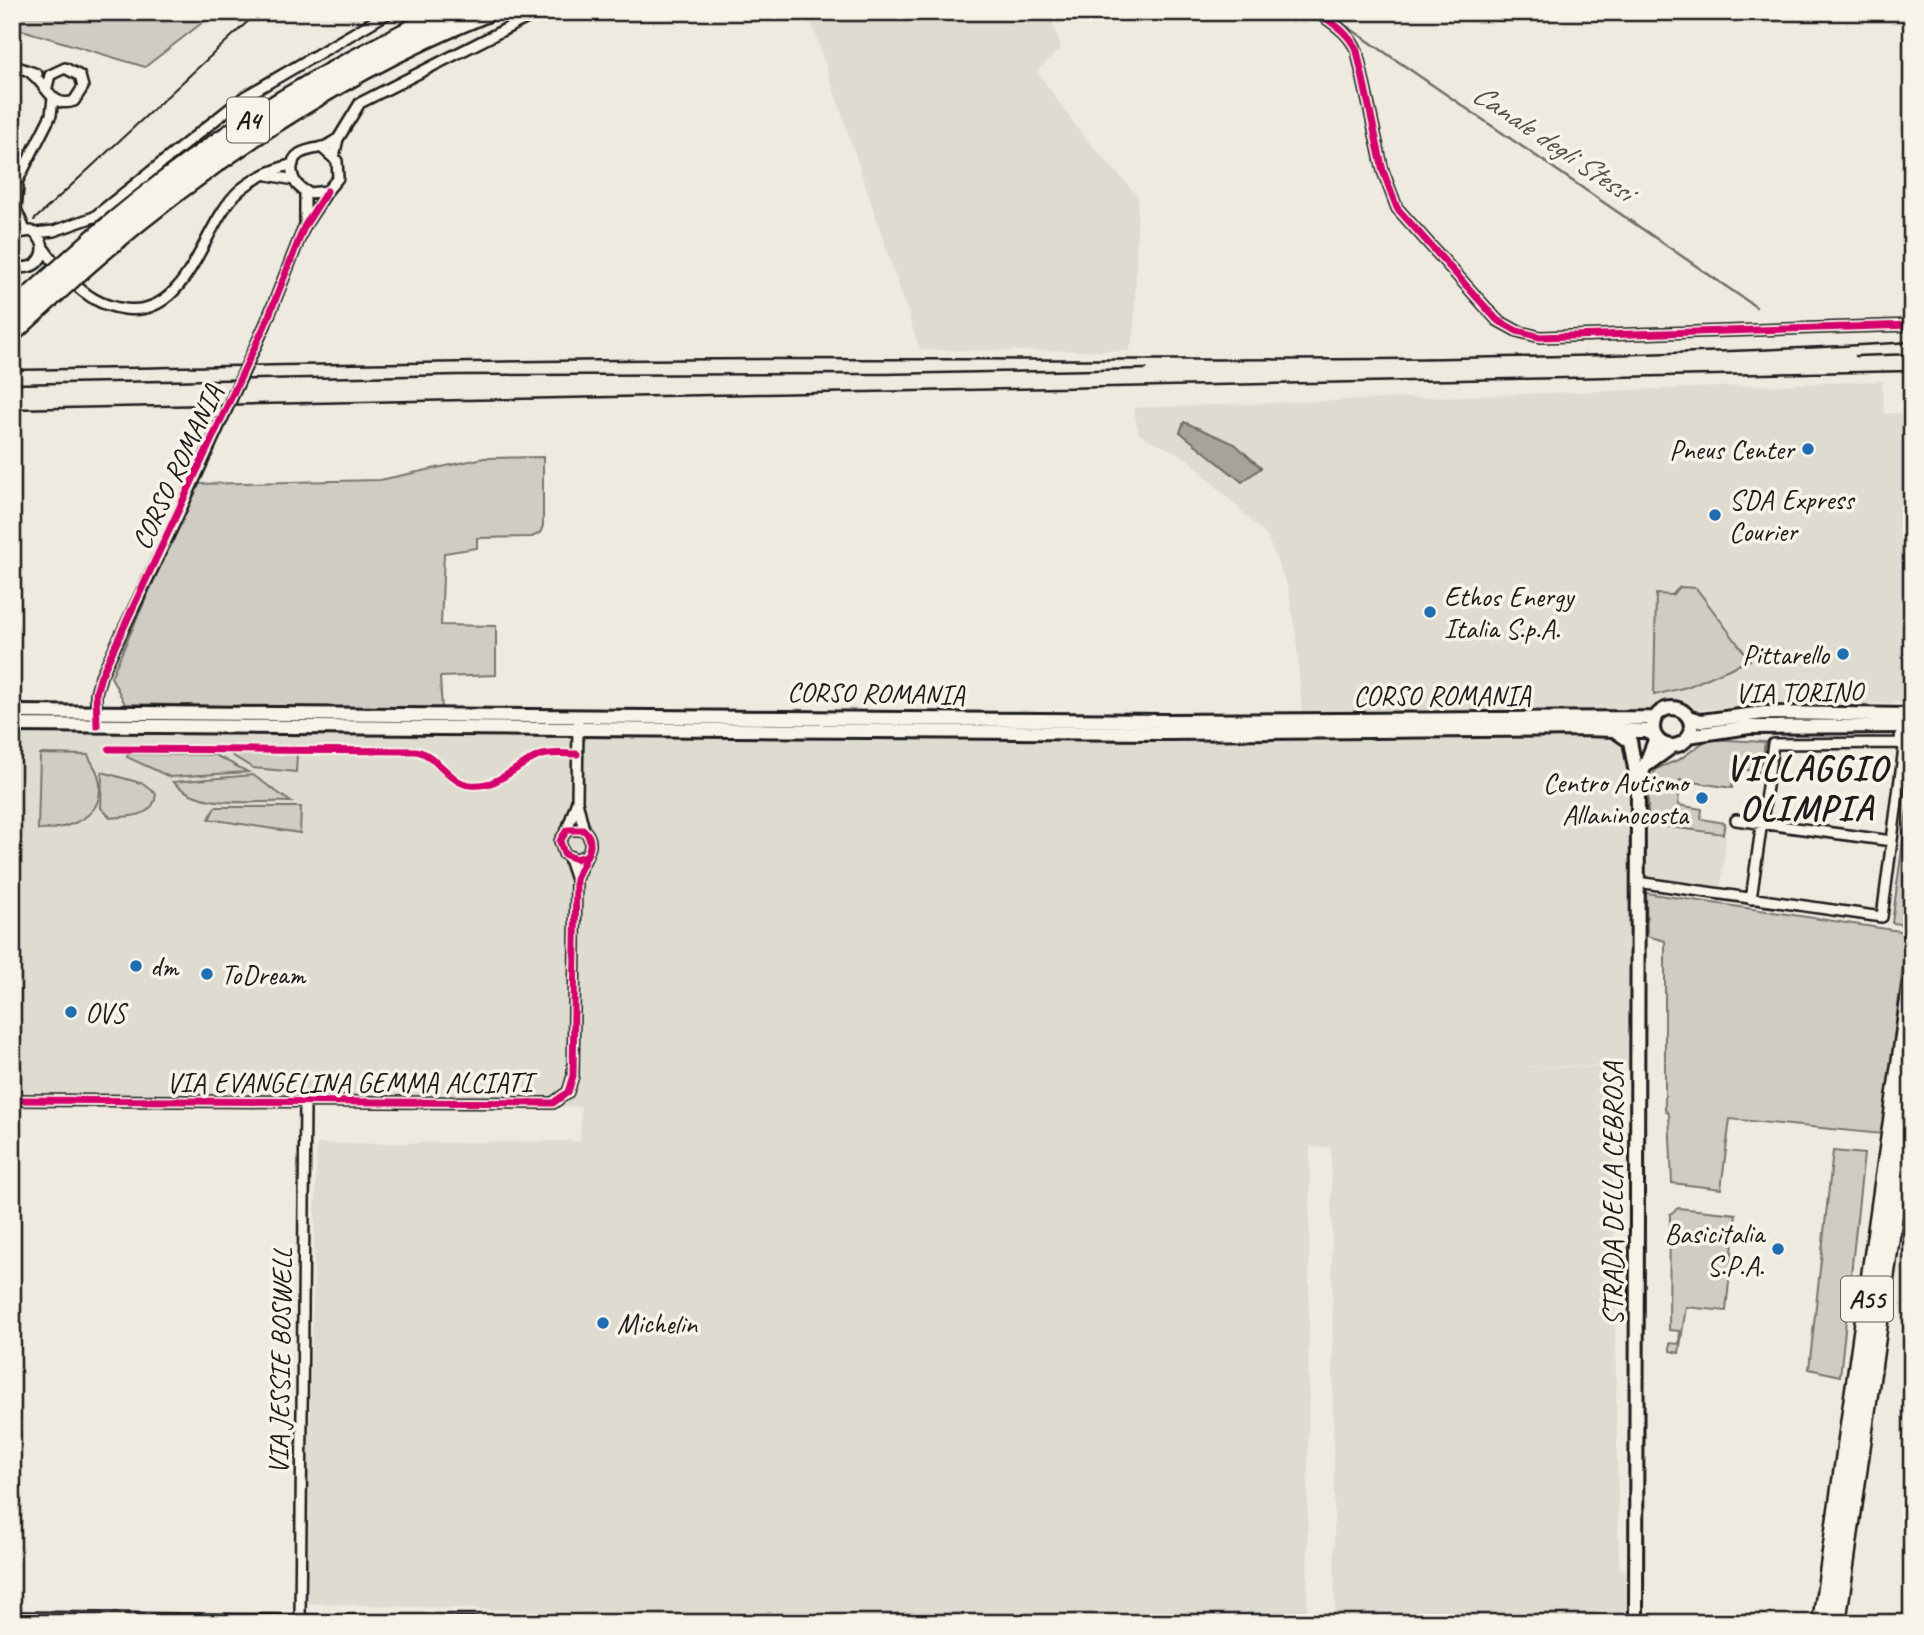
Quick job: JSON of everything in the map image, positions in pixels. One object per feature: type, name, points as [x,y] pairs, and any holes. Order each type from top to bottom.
[{"type":"highway","name":"A4","points":[[12,333],[71,268],[174,173],[252,117],[310,82],[448,12]]},
{"type":"highway","name":"A4","points":[[12,312],[185,183],[263,129],[384,59],[487,12]]},
{"type":"highway","name":"A55","points":[[1822,1623],[1912,986]]},
{"type":"highway","name":"A55","points":[[1836,1623],[1912,1079]]},
{"type":"main road","points":[[1643,767],[1674,746],[1688,736],[1688,718],[1681,711],[1670,708],[1655,718],[1655,736],[1665,745],[1674,746]]},
{"type":"main road","name":"CORSO ROMANIA","points":[[12,712],[96,719]]},
{"type":"main road","name":"VIA TORINO","points":[[1688,718],[1702,721],[1764,713],[1912,715]]},
{"type":"main road","name":"CORSO ROMANIA","points":[[12,724],[96,719],[1168,721],[1655,718]]},
{"type":"main road","name":"CORSO ROMANIA","points":[[578,721],[1164,733],[1614,730],[1646,731],[1655,736]]},
{"type":"main road","name":"VIA TORINO","points":[[1688,736],[1749,727],[1906,726]]},
{"type":"main road","points":[[1614,730],[1630,741],[1638,783]]},
{"type":"main road","name":"STRADA DELLA CEBROSA","points":[[1636,1623],[1638,783],[1655,736]]},
{"type":"street","points":[[12,234],[25,230],[35,233],[54,231],[94,217],[244,97],[390,12]]},
{"type":"street","points":[[334,156],[338,139],[360,103],[539,12]]},
{"type":"street","points":[[1317,12],[1351,38],[1357,51],[1383,171],[1397,208],[1497,320],[1517,331],[1540,337],[1912,325]]},
{"type":"street","points":[[12,65],[32,74],[47,87],[52,98],[51,115]]},
{"type":"street","points":[[12,192],[51,115],[63,103],[79,97],[83,87],[80,76],[65,68],[50,75],[32,74]]},
{"type":"street","points":[[47,87],[50,75]]},
{"type":"street","points":[[52,98],[63,103]]},
{"type":"street","points":[[35,233],[44,247],[71,268],[84,294],[109,307],[135,311],[162,302],[173,293],[198,257],[227,205],[240,190],[262,175],[293,164],[301,152],[338,139]]},
{"type":"street","points":[[262,175],[294,180],[305,192],[314,194],[327,191],[338,178],[339,166],[334,156],[321,147]]},
{"type":"street","points":[[293,164],[294,180]]},
{"type":"street","points":[[18,182],[16,209],[25,230]]},
{"type":"street","name":"CORSO ROMANIA","points":[[96,719],[96,693],[101,676],[266,323],[304,227],[327,191]]},
{"type":"street","name":"CORSO ROMANIA","points":[[304,227],[307,206],[305,192]]},
{"type":"street","points":[[37,264],[54,231]]},
{"type":"street","points":[[12,264],[22,268],[37,264],[71,268]]},
{"type":"street","points":[[578,721],[577,801],[584,830]]},
{"type":"street","points":[[1637,883],[1882,917],[1904,748],[1900,743],[1906,726]]},
{"type":"street","name":"VIA TORINO","points":[[1761,822],[1773,744],[1900,743]]},
{"type":"street","points":[[567,830],[575,827],[590,836],[591,845],[585,856],[576,859],[568,856],[562,850],[560,841],[567,830],[577,801]]},
{"type":"street","points":[[1736,820],[1892,841]]},
{"type":"street","points":[[1751,898],[1761,822]]},
{"type":"street","name":"VIA EVANGELINA GEMMA ALCIATI","points":[[12,1100],[544,1105],[563,1097],[571,1086],[573,1076],[576,880],[568,856]]},
{"type":"street","name":"VIA EVANGELINA GEMMA ALCIATI","points":[[576,880],[585,856]]},
{"type":"street","name":"VIA JESSIE BOSWELL","points":[[300,1620],[305,1102]]},
{"type":"street","points":[[12,1617],[522,1623]]},
{"type":"shaded area","points":[[12,12],[216,12],[145,67],[12,27]]},
{"type":"shaded area","points":[[808,12],[1050,12],[1061,48],[1037,71],[1080,132],[1138,196],[1134,334],[1129,351],[920,350]]},
{"type":"shaded area","points":[[1882,381],[1884,413],[1912,413],[1912,702],[1597,713],[1302,712],[1296,635],[1288,588],[1267,536],[1187,458],[1139,434],[1133,408]]},
{"type":"shaded area","points":[[1184,422],[1235,444],[1261,468],[1242,482],[1180,432]]},
{"type":"shaded area","points":[[543,457],[543,526],[540,533],[532,537],[477,538],[477,548],[444,553],[441,625],[496,626],[496,675],[440,677],[442,710],[125,704],[111,677],[197,484],[380,480],[484,458]]},
{"type":"shaded area","points":[[1680,587],[1696,588],[1750,660],[1687,687],[1654,695],[1656,594],[1672,595]]},
{"type":"shaded area","points":[[12,725],[1614,730],[1632,745],[1636,1067],[1503,1066],[1611,1068],[1619,1566],[1627,1572],[1628,1623],[1335,1623],[1331,1148],[1310,1146],[1307,1623],[641,1615],[305,1603],[317,1144],[580,1141],[581,1107],[12,1100]]},
{"type":"shaded area","points":[[1708,739],[1765,742],[1761,772],[1735,768],[1732,788],[1680,780],[1678,805],[1702,809],[1701,819],[1725,823],[1723,834],[1648,824],[1648,787],[1656,769],[1680,759]]},
{"type":"shaded area","points":[[225,751],[297,753],[296,772],[253,768]]},
{"type":"shaded area","points":[[40,754],[88,755],[97,772],[100,789],[98,801],[84,818],[62,827],[38,830]]},
{"type":"shaded area","points":[[128,754],[215,755],[248,772],[170,777],[127,757]]},
{"type":"shaded area","points":[[102,772],[144,784],[156,794],[151,808],[133,816],[111,818],[101,808]]},
{"type":"shaded area","points":[[1912,773],[1912,897],[1908,925],[1892,923]]},
{"type":"shaded area","points":[[253,775],[291,802],[213,801],[185,791],[173,782]]},
{"type":"shaded area","points":[[215,807],[301,807],[300,833],[209,819]]},
{"type":"shaded area","points":[[1648,824],[1726,835],[1721,888],[1647,877]]},
{"type":"shaded area","points":[[1646,893],[1907,932],[1882,1134],[1730,1119],[1721,1189],[1672,1183],[1669,1114],[1665,1110],[1665,941],[1647,936]]},
{"type":"shaded area","points":[[1833,1151],[1864,1154],[1840,1376],[1809,1369]]},
{"type":"shaded area","points":[[1678,1208],[1736,1214],[1726,1311],[1686,1307],[1679,1353],[1670,1351],[1670,1343],[1679,1344],[1680,1331],[1669,1330],[1670,1214]]},
{"type":"waterway","name":"Canale degli Stessi","points":[[1326,12],[1756,307]]},
{"type":"tram line","points":[[34,220],[258,12]]},
{"type":"railway","points":[[12,370],[680,359],[1202,360],[1486,357],[1912,342]]},
{"type":"railway","points":[[1856,356],[1912,354]]},
{"type":"railway","points":[[12,384],[458,375],[885,374],[1146,369]]},
{"type":"railway","points":[[12,409],[1912,371]]},
{"type":"cycle path","points":[[1317,12],[1345,33],[1357,51],[1383,171],[1397,208],[1497,320],[1517,331],[1540,337],[1912,325]]},
{"type":"cycle path","points":[[97,726],[96,693],[101,676],[266,323],[304,227],[327,191]]},
{"type":"cycle path","points":[[109,749],[416,751],[431,758],[456,779],[470,785],[499,780],[539,756],[577,754]]},
{"type":"cycle path","points":[[12,1100],[553,1103],[568,1092],[573,1076],[576,880],[590,848],[584,830],[567,830],[560,841],[564,854],[576,859],[585,856]]},
{"type":"place","name":"Pneus Center","points":[[1808,449]]},
{"type":"place","name":"SDA Express Courier","points":[[1715,515]]},
{"type":"place","name":"Ethos Energy Italia S.p.A.","points":[[1430,612]]},
{"type":"place","name":"Pittarello","points":[[1843,654]]},
{"type":"place","name":"Centro Autismo Allaninocosta","points":[[1702,798]]},
{"type":"place","name":"dm","points":[[136,966]]},
{"type":"place","name":"ToDream","points":[[207,974]]},
{"type":"place","name":"OVS","points":[[71,1012]]},
{"type":"place","name":"Basicitalia S.P.A.","points":[[1778,1249]]},
{"type":"place","name":"Michelin","points":[[603,1323]]},
{"type":"district","name":"VILLAGGIO OLIMPIA","points":[[1807,788]]}]
